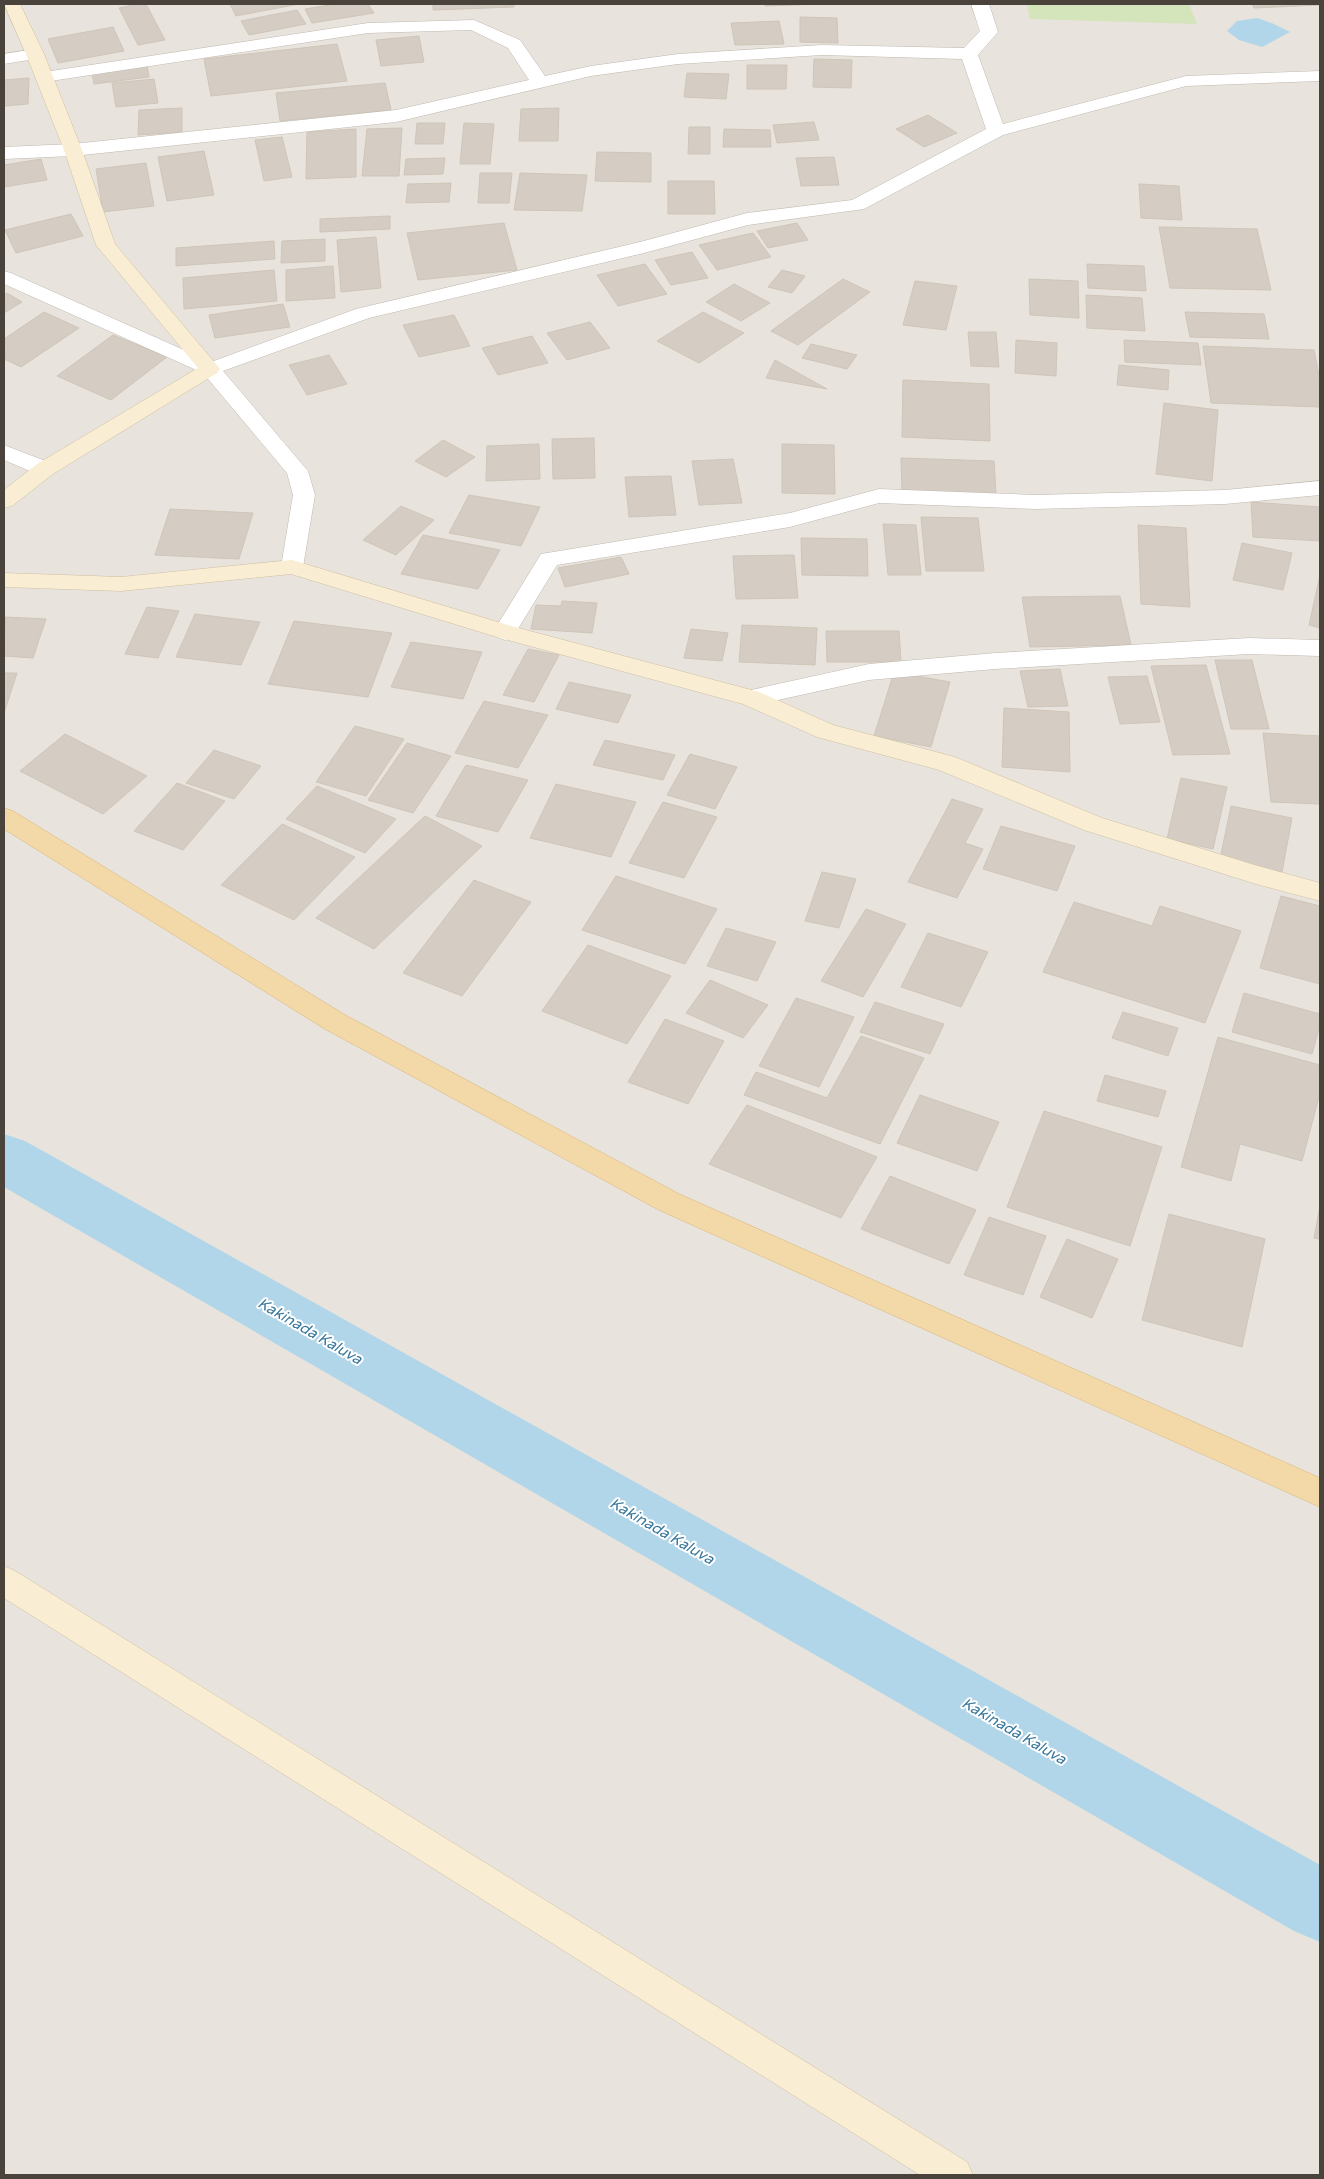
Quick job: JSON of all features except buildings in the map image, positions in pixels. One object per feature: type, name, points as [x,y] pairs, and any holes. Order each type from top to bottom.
[{"type":"main road","points":[[4,501],[45,469],[210,369],[106,245],[73,150],[35,54],[11,4]]},
{"type":"main road","points":[[4,580],[121,584],[292,567],[504,632],[751,698],[826,731],[946,763],[1093,824],[1256,875],[1320,892]]},
{"type":"main road","points":[[4,817],[335,1022],[670,1202],[1320,1493]]},
{"type":"main road","points":[[4,1581],[954,2175]]},
{"type":"street","points":[[4,153],[73,150],[396,116],[591,71],[678,59],[822,50],[969,54],[989,32],[980,4]]},
{"type":"street","points":[[44,77],[368,28],[474,25],[514,44],[540,83]]},
{"type":"street","points":[[4,60],[35,54]]},
{"type":"street","points":[[969,54],[996,131]]},
{"type":"street","points":[[210,369],[363,313],[644,247],[747,219],[857,205],[996,131],[1186,81],[1320,76]]},
{"type":"street","points":[[4,277],[210,369],[297,471],[304,494],[292,567]]},
{"type":"street","points":[[4,452],[45,469]]},
{"type":"street","points":[[504,632],[549,559],[790,520],[879,496],[1036,502],[1225,497],[1320,488]]},
{"type":"street","points":[[751,698],[878,671],[995,661],[1240,647],[1320,648]]},
{"type":"shaded area","points":[[4,4],[1320,4],[1320,2175],[4,2175]]},
{"type":"green space","points":[[1027,4],[1189,4],[1197,24],[1030,19]]},
{"type":"water","points":[[1257,18],[1290,32],[1262,47],[1239,40],[1227,31],[1237,21]]},
{"type":"waterway","name":"Kakinada Kaluva","points":[[4,1158],[1320,1905]]}]
